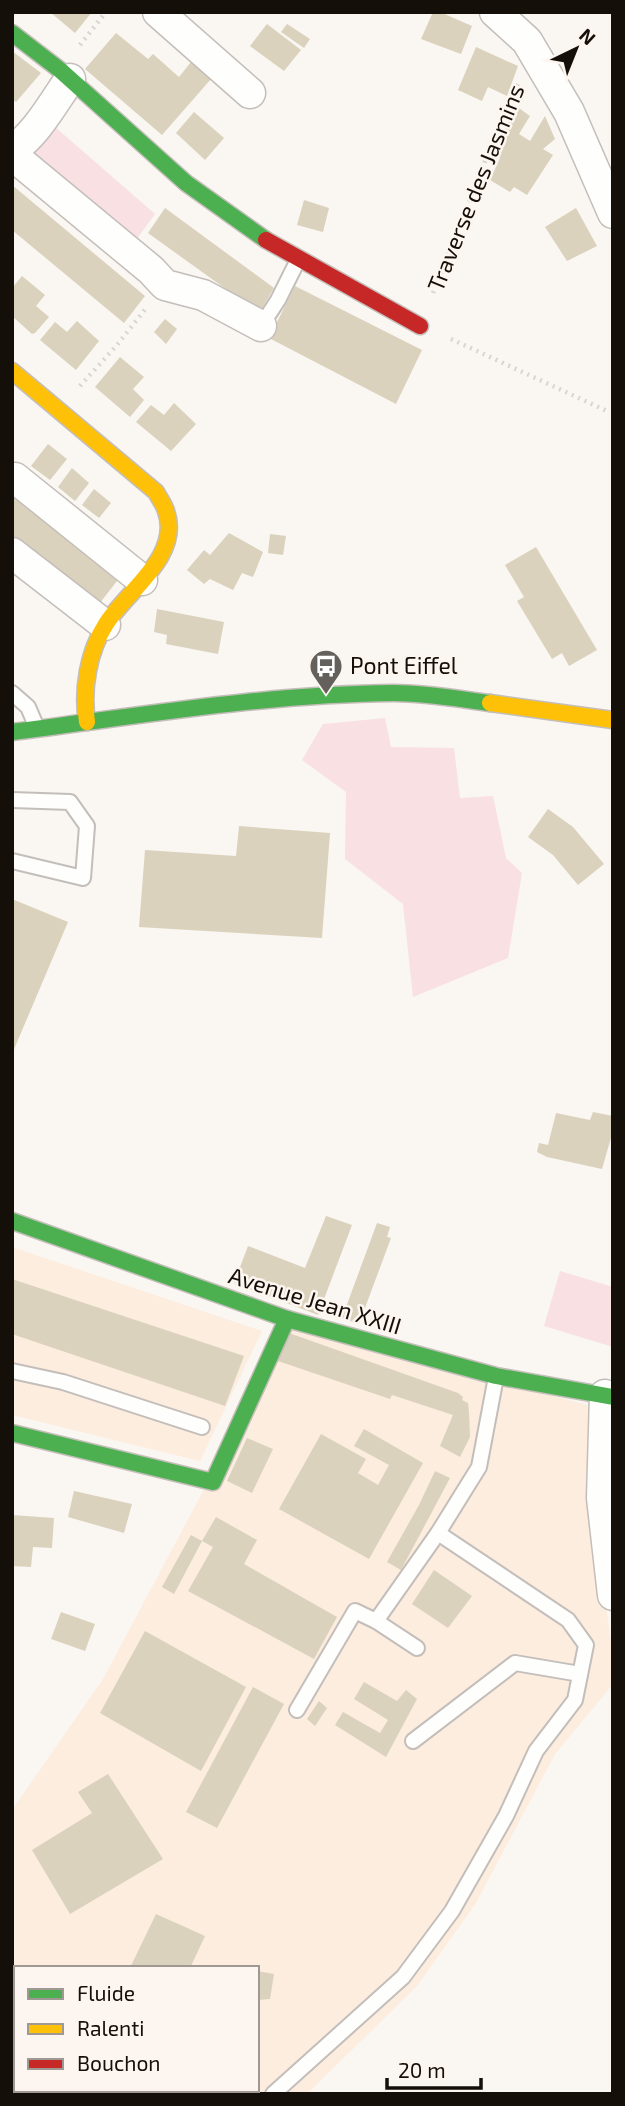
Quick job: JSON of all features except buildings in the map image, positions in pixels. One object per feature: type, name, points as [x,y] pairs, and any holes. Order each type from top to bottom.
[{"type":"street","points":[[158,12],[250,93]]},
{"type":"street","points":[[495,12],[527,41],[569,112],[613,213]]},
{"type":"street","points":[[12,33],[70,79],[186,183],[254,233],[420,326]]},
{"type":"street","points":[[12,149],[19,146],[31,132],[70,79]]},
{"type":"street","points":[[12,155],[165,285],[203,295],[261,326]]},
{"type":"street","points":[[12,371],[156,492],[166,506],[170,524],[160,560],[105,625],[84,695],[87,722]]},
{"type":"street","points":[[12,481],[15,478],[142,580]]},
{"type":"street","points":[[12,553],[105,625]]},
{"type":"street","points":[[12,732],[247,702],[397,693],[514,705],[613,720]]},
{"type":"street","name":"Avenue Jean XXIII","points":[[12,1221],[287,1319],[496,1376],[609,1396]]},
{"type":"street","points":[[12,1433],[213,1482],[287,1319]]},
{"type":"street","points":[[609,1396],[602,1498],[613,1595]]},
{"type":"lane","points":[[261,326],[278,300],[299,258]]},
{"type":"lane","points":[[12,693],[28,708],[38,728]]},
{"type":"lane","points":[[12,800],[70,802],[87,826],[83,878],[12,860]]},
{"type":"lane","points":[[12,1371],[63,1382],[202,1427]]},
{"type":"lane","points":[[376,1620],[438,1533],[479,1466],[496,1376]]},
{"type":"lane","points":[[273,2094],[403,1977],[452,1911],[506,1816],[536,1751],[575,1700],[586,1645],[568,1620],[438,1533]]},
{"type":"lane","points":[[297,1710],[355,1611],[376,1620],[417,1648]]},
{"type":"lane","points":[[413,1741],[515,1664],[580,1674]]},
{"type":"path","name":"Traverse des Jasmins","points":[[420,326],[506,108],[533,54]]},
{"type":"path","points":[[58,410],[117,345],[165,285]]},
{"type":"path","points":[[420,326],[607,411]]},
{"type":"shaded area","points":[[47,120],[155,214],[133,244],[24,151]]},
{"type":"shaded area","points":[[385,718],[391,747],[454,748],[460,798],[493,796],[506,858],[522,873],[508,958],[413,997],[403,904],[345,859],[346,792],[302,760],[323,724]]},
{"type":"shaded area","points":[[12,1247],[262,1331],[200,1461],[12,1415]]},
{"type":"shaded area","points":[[560,1271],[613,1287],[613,1347],[544,1326]]},
{"type":"shaded area","points":[[291,1326],[595,1407],[596,1537],[613,1656],[613,1684],[555,1754],[476,1903],[417,1986],[307,2094],[12,2094],[12,1810],[103,1679]]},
{"type":"traffic: fast","points":[[12,33],[60,70],[186,183],[266,240]]},
{"type":"traffic: fast","points":[[12,732],[203,707],[346,694],[406,693],[490,703]]},
{"type":"traffic: fast","points":[[12,1221],[287,1319],[496,1376],[613,1397]]},
{"type":"traffic: fast","points":[[12,1433],[213,1482],[287,1319]]},
{"type":"traffic: slow","points":[[12,371],[156,492],[166,511],[169,527],[160,558],[106,624],[95,647],[86,684],[87,722]]},
{"type":"traffic: slow","points":[[490,703],[613,720]]},
{"type":"traffic: jam","points":[[266,240],[420,326]]},
{"type":"place","name":"Pont Eiffel","points":[[326,696]]}]
